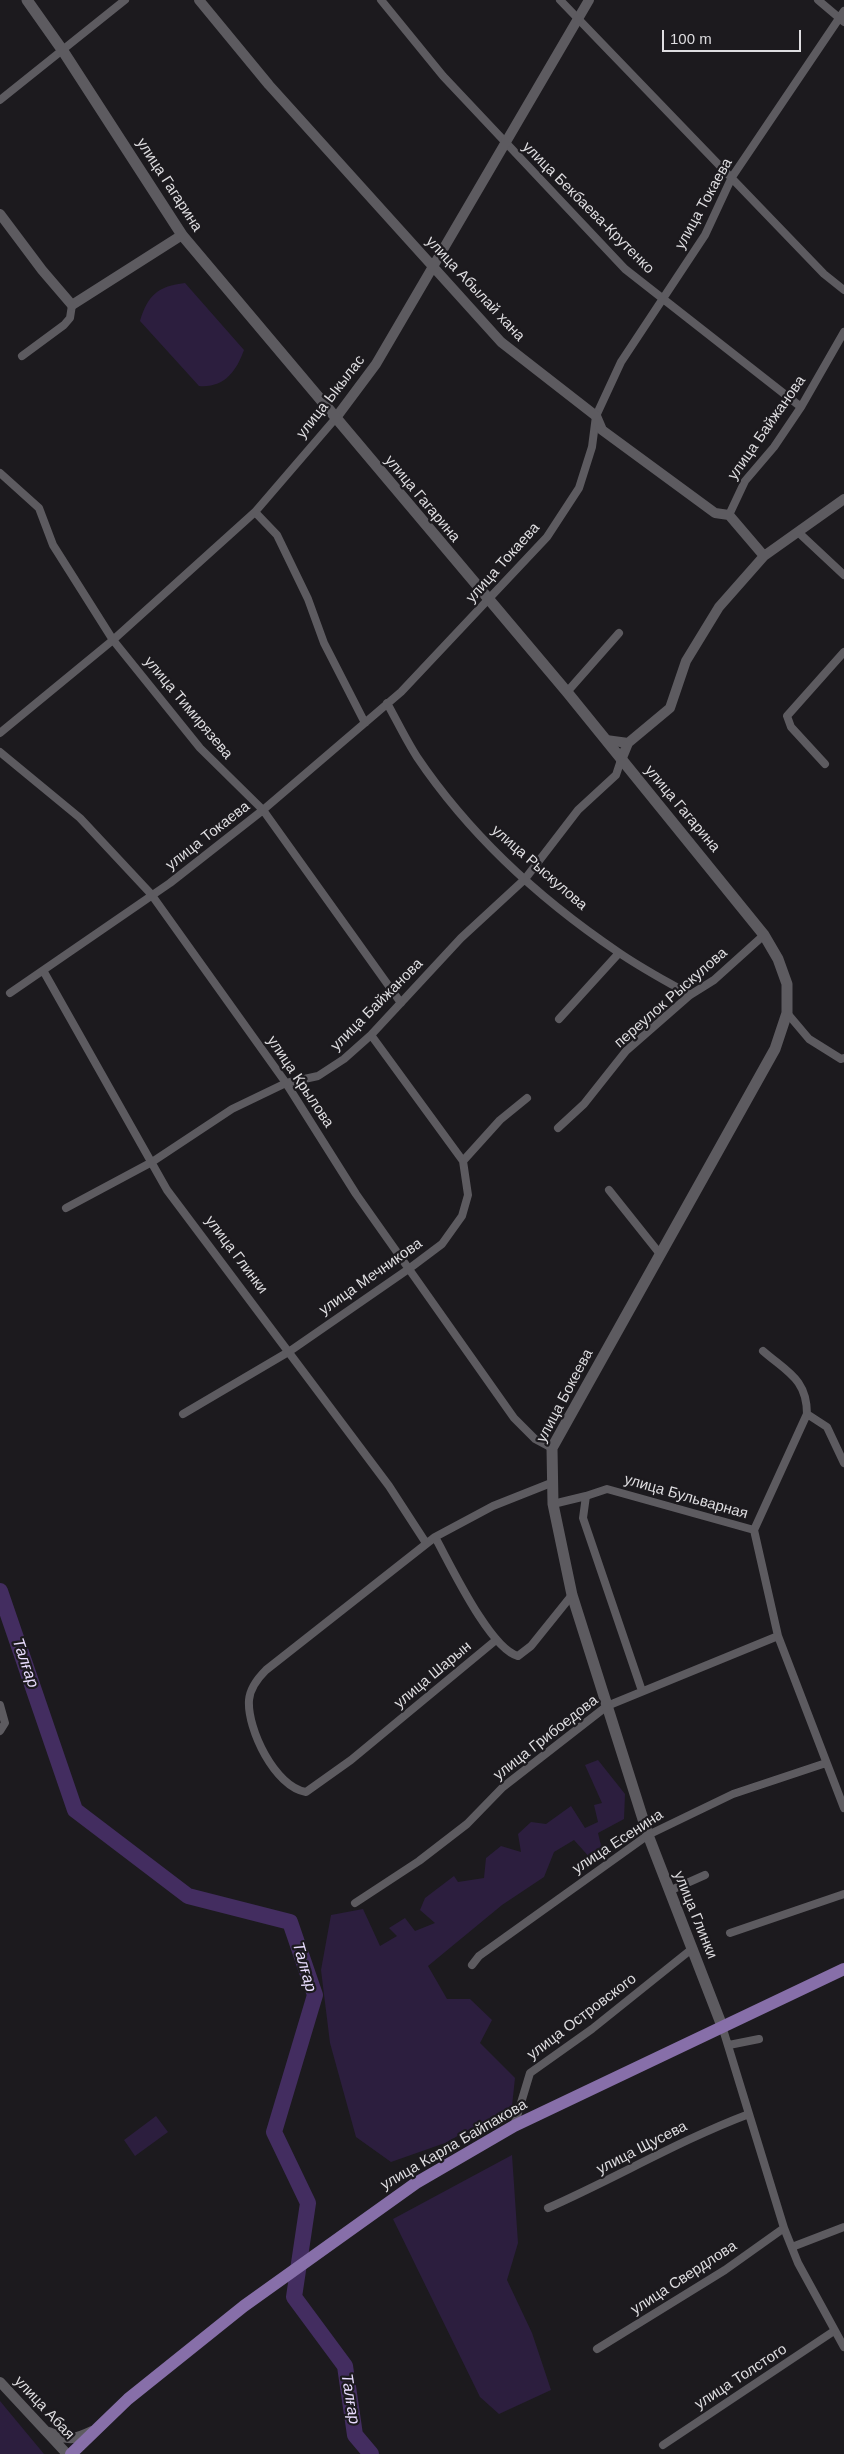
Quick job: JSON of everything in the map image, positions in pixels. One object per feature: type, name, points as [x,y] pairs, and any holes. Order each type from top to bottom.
[{"type":"main road","name":"улица Гагарина","points":[[27,0],[63,51],[182,235],[488,601],[567,692],[764,935],[778,959],[787,984],[787,1013]]},
{"type":"main road","name":"улица Бокеева","points":[[551,1483],[552,1448],[775,1049],[787,1013]]},
{"type":"main road","name":"улица Глинки","points":[[551,1483],[553,1504],[572,1594],[607,1706],[648,1835],[722,2026]]},
{"type":"main road","name":"улица Карла Байпакова","points":[[71,2454],[128,2400],[244,2306],[416,2183],[514,2126],[844,1969]]},
{"type":"street","points":[[0,100],[125,0]]},
{"type":"street","name":"улица Абылай хана","points":[[199,0],[269,85],[500,342],[596,416],[602,430],[714,513],[728,515],[764,556]]},
{"type":"street","name":"улица Бекбаева-Крутенко","points":[[381,0],[443,76],[625,269],[801,407]]},
{"type":"street","points":[[560,0],[824,274],[844,290]]},
{"type":"street","name":"улица Ыкылас","points":[[0,733],[113,640],[255,512],[335,419],[376,364],[589,0]]},
{"type":"street","points":[[818,0],[842,17]]},
{"type":"street","name":"улица Токаева","points":[[10,993],[44,972],[151,894],[170,883],[263,810],[388,703],[488,601],[547,537],[579,488],[592,447],[596,416],[621,362],[705,235],[732,177],[842,17]]},
{"type":"street","points":[[0,214],[42,270],[72,305]]},
{"type":"street","points":[[22,356],[70,318],[72,305],[182,235]]},
{"type":"street","name":"улица Байжанова","points":[[728,515],[745,481],[774,447],[801,407],[844,332]]},
{"type":"street","name":"улица Тимирязева","points":[[0,473],[39,508],[53,545],[113,640],[200,748],[263,810],[400,1003]]},
{"type":"street","points":[[621,760],[628,743],[670,708],[686,661],[714,614],[764,556],[844,499]]},
{"type":"street","points":[[255,512],[277,535],[308,599],[324,643],[365,723]]},
{"type":"street","points":[[798,532],[844,575]]},
{"type":"street","points":[[567,692],[619,633]]},
{"type":"street","points":[[825,764],[791,727],[787,716],[844,652]]},
{"type":"street","name":"улица Рыскулова","points":[[388,703],[417,756],[477,834],[525,879],[619,953],[690,995]]},
{"type":"street","points":[[606,740],[628,743]]},
{"type":"street","name":"улица Крылова","points":[[0,752],[80,818],[151,894],[286,1083],[356,1194],[514,1418],[535,1439],[552,1448]]},
{"type":"street","name":"улица Байжанова","points":[[66,1208],[152,1162],[232,1109],[286,1083],[318,1076],[344,1059],[371,1035],[461,938],[525,879],[578,810],[616,775],[621,760]]},
{"type":"street","name":"переулок Рыскулова","points":[[558,1128],[584,1104],[626,1051],[690,995],[714,980],[764,935]]},
{"type":"street","points":[[559,1019],[619,953]]},
{"type":"street","name":"улица Глинки","points":[[44,972],[168,1190],[389,1486],[426,1543]]},
{"type":"street","points":[[787,1013],[809,1039],[843,1058],[844,1068]]},
{"type":"street","name":"улица Мечникова","points":[[183,1414],[290,1351],[410,1268],[442,1244],[462,1216],[468,1194],[463,1161],[371,1035]]},
{"type":"street","points":[[463,1161],[500,1120],[527,1098]]},
{"type":"street","points":[[609,1190],[660,1254]]},
{"type":"street","points":[[763,1351],[799,1382],[807,1398],[807,1414],[754,1530],[778,1636],[844,1808]]},
{"type":"street","points":[[807,1414],[827,1427],[844,1462]]},
{"type":"street","points":[[426,1543],[492,1506],[551,1483]]},
{"type":"street","name":"улица Бульварная","points":[[553,1504],[586,1496],[607,1488],[754,1530]]},
{"type":"street","points":[[586,1496],[583,1518],[642,1691]]},
{"type":"street","points":[[435,1537],[482,1620],[496,1640],[510,1654],[518,1656],[531,1646],[572,1594]]},
{"type":"street","name":"улица Шарын","points":[[426,1543],[257,1679],[249,1698],[252,1724],[264,1754],[290,1787],[297,1791],[306,1792],[351,1760],[496,1640]]},
{"type":"street","name":"улица Грибоедова","points":[[355,1903],[419,1861],[467,1824],[503,1787],[607,1706],[778,1636]]},
{"type":"street","points":[[0,1705],[5,1723],[0,1731]]},
{"type":"street","name":"улица Есенина","points":[[472,1965],[479,1956],[648,1835],[734,1794],[826,1762]]},
{"type":"street","points":[[669,1891],[705,1875]]},
{"type":"street","points":[[730,1933],[844,1894]]},
{"type":"street","name":"улица Островского","points":[[514,2126],[530,2073],[592,2029],[693,1948]]},
{"type":"street","name":"улица Глинки","points":[[722,2026],[784,2228],[798,2263],[844,2347]]},
{"type":"street","points":[[729,2045],[759,2039]]},
{"type":"street","name":"улица Щусева","points":[[548,2208],[593,2188],[708,2129],[749,2114]]},
{"type":"street","points":[[792,2247],[844,2227]]},
{"type":"street","name":"улица Свердлова","points":[[597,2349],[725,2270],[784,2228]]},
{"type":"street","name":"улица Толстого","points":[[662,2445],[834,2331]]},
{"type":"street","name":"улица Абая","points":[[0,2382],[67,2454]]},
{"type":"street","points":[[45,2430],[65,2439],[76,2439],[95,2430]]},
{"type":"shaded area","points":[[185,283],[244,350],[233,372],[228,377],[208,386],[199,386],[140,321],[143,312],[155,293],[176,284]]},
{"type":"shaded area","points":[[598,1760],[625,1794],[624,1819],[598,1833],[603,1854],[592,1860],[574,1840],[554,1852],[544,1877],[502,1905],[428,1966],[447,1999],[470,1999],[492,2020],[480,2043],[515,2078],[512,2106],[445,2143],[391,2162],[356,2137],[330,2043],[321,1970],[331,1915],[363,1909],[380,1946],[397,1936],[389,1928],[405,1918],[415,1931],[435,1923],[420,1910],[425,1898],[454,1876],[458,1882],[484,1878],[486,1858],[501,1846],[521,1852],[518,1834],[531,1822],[546,1824],[571,1806],[585,1828],[598,1822],[594,1805],[602,1803],[585,1765]]},
{"type":"shaded area","points":[[156,2116],[168,2132],[135,2156],[124,2140]]},
{"type":"shaded area","points":[[512,2155],[518,2243],[507,2280],[532,2333],[551,2390],[499,2414],[480,2397],[393,2219]]},
{"type":"shaded area","points":[[0,2401],[44,2454],[0,2454]]},
{"type":"waterway","name":"Талғар","points":[[0,1591],[75,1810],[188,1896],[290,1922],[315,1995],[274,2132],[308,2203],[294,2297],[345,2366],[355,2435],[371,2454]]}]
